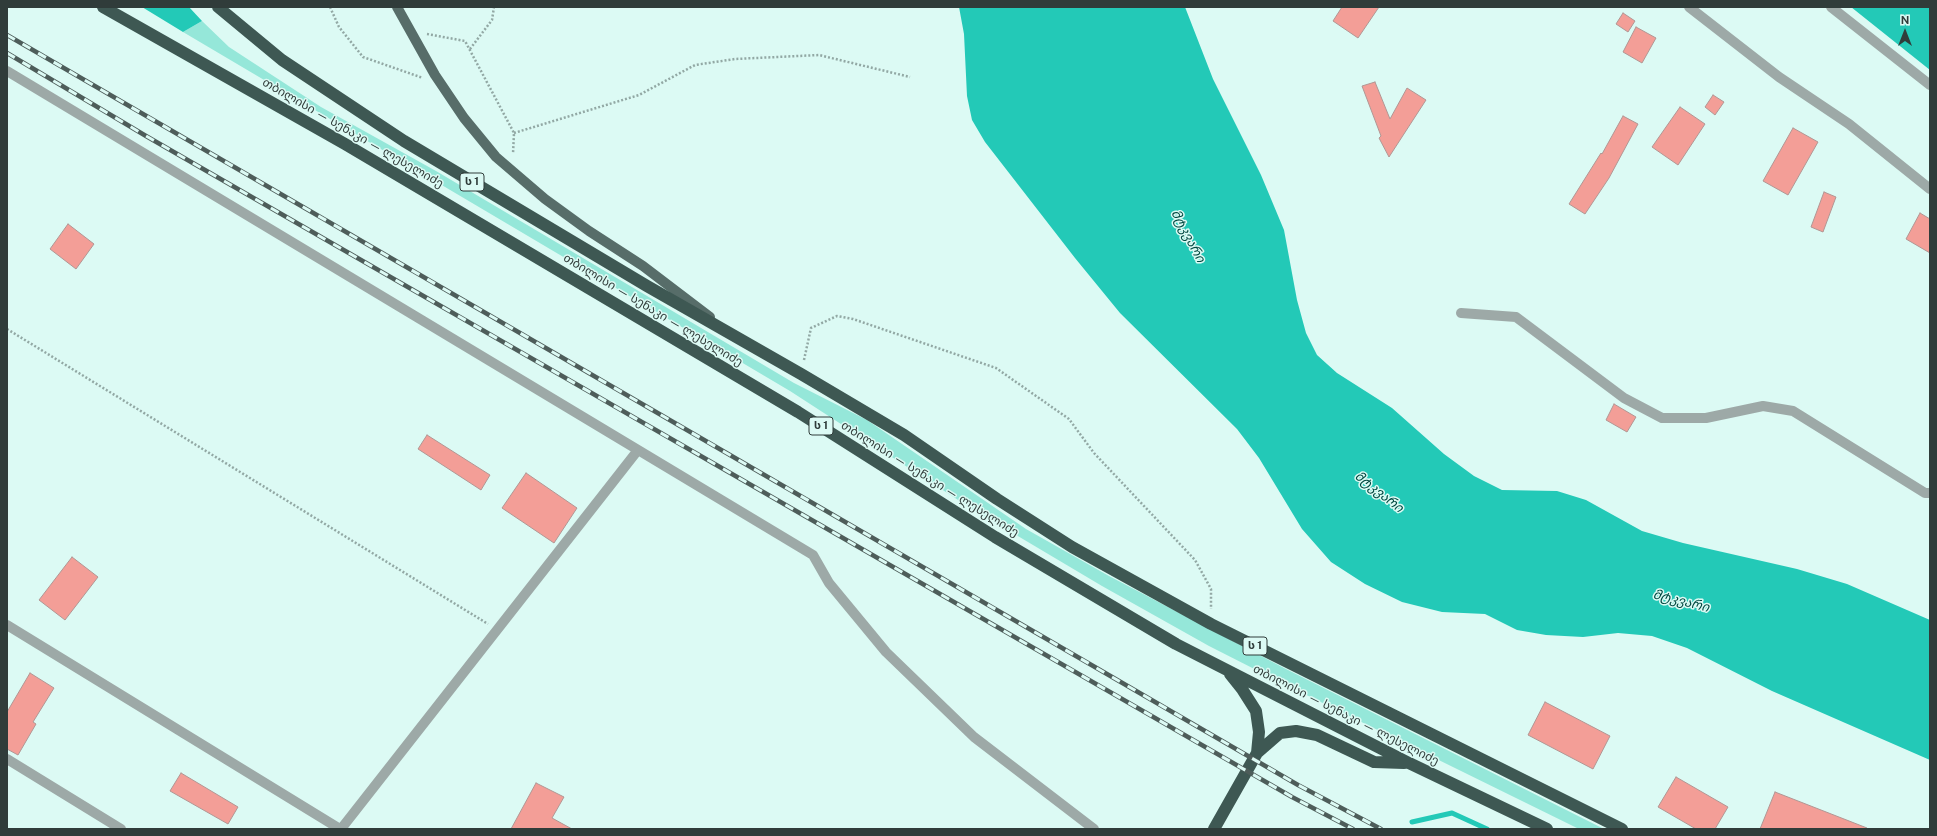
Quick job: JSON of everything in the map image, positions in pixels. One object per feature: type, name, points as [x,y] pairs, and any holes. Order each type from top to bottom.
[{"type":"highway","name":"თბილისი — სენაკი — ლესელიძე","points":[[103,7],[431,194],[798,412],[995,537],[1176,644],[1409,764],[1547,829]]},
{"type":"highway","name":"თბილისი — სენაკი — ლესელიძე","points":[[218,7],[282,60],[404,140],[641,282],[738,338]]},
{"type":"highway","name":"ს 1","points":[[738,338],[801,374]]},
{"type":"highway","name":"თბილისი — სენაკი — ლესელიძე","points":[[801,374],[904,435],[997,499],[1072,547],[1212,624],[1622,829]]},
{"type":"highway","points":[[1227,670],[1242,689],[1256,711],[1259,732],[1257,753]]},
{"type":"highway","points":[[1214,829],[1257,753],[1280,733],[1296,731],[1317,735],[1374,762],[1409,764]]},
{"type":"main road","points":[[397,7],[435,75],[473,129],[496,157],[545,199],[589,231],[643,266],[738,338]]},
{"type":"street","points":[[1689,7],[1779,77],[1849,124],[1930,189]]},
{"type":"street","points":[[1831,7],[1930,85]]},
{"type":"street","points":[[7,71],[813,555],[829,583],[886,652],[974,737],[1094,829]]},
{"type":"street","points":[[1461,313],[1516,317],[1624,398],[1662,418],[1706,418],[1763,406],[1793,411],[1925,493],[1930,493]]},
{"type":"street","points":[[7,625],[340,829],[498,630],[638,450]]},
{"type":"street","points":[[7,759],[122,829]]},
{"type":"path","points":[[330,7],[339,27],[363,57],[421,79],[435,75]]},
{"type":"path","points":[[470,48],[492,20],[494,7]]},
{"type":"path","points":[[410,31],[465,41],[514,133],[513,172]]},
{"type":"path","points":[[514,133],[639,95],[695,65],[735,59],[819,55],[910,77]]},
{"type":"path","points":[[801,374],[811,328],[837,316],[853,318],[996,368],[1069,419],[1094,453],[1195,560],[1211,589],[1212,624]]},
{"type":"path","points":[[7,329],[498,630]]},
{"type":"shaded area","points":[[142,7],[189,7],[202,21],[183,32]]},
{"type":"shaded area","points":[[959,7],[1185,7],[1213,79],[1261,175],[1284,230],[1297,300],[1306,333],[1317,355],[1337,373],[1392,408],[1444,454],[1474,476],[1502,490],[1557,491],[1586,500],[1642,531],[1683,543],[1797,569],[1847,584],[1930,620],[1930,760],[1772,691],[1687,648],[1652,636],[1618,633],[1583,637],[1546,635],[1517,630],[1485,614],[1442,612],[1402,602],[1365,584],[1331,562],[1302,529],[1259,458],[1237,429],[1120,313],[1075,258],[985,142],[972,120],[967,96],[964,34]]},
{"type":"shaded area","points":[[1851,7],[1930,7],[1930,70]]},
{"type":"shaded area","points":[[202,21],[229,47],[321,107],[436,171],[794,383],[867,420],[1026,529],[1109,576],[1284,668],[1604,829],[1579,829],[1209,646],[1102,586],[969,507],[790,391],[183,32]]},
{"type":"building","points":[[1342,7],[1379,7],[1358,38],[1333,21]]},
{"type":"building","points":[[1623,13],[1635,21],[1628,32],[1616,24]]},
{"type":"building","points":[[1636,27],[1656,38],[1642,63],[1623,52]]},
{"type":"building","points":[[1375,82],[1390,119],[1407,88],[1426,100],[1389,157],[1379,138],[1381,136],[1362,86]]},
{"type":"building","points":[[1713,95],[1724,102],[1715,115],[1705,107]]},
{"type":"building","points":[[1680,107],[1705,124],[1678,165],[1652,147]]},
{"type":"building","points":[[1623,116],[1638,124],[1609,178],[1585,214],[1569,204],[1601,153],[1602,154]]},
{"type":"building","points":[[1793,128],[1818,142],[1788,195],[1763,181]]},
{"type":"building","points":[[1824,192],[1836,197],[1823,232],[1811,227]]},
{"type":"building","points":[[1920,213],[1930,219],[1930,253],[1906,239]]},
{"type":"building","points":[[68,224],[94,244],[76,269],[50,249]]},
{"type":"building","points":[[1614,404],[1636,417],[1627,432],[1606,420]]},
{"type":"building","points":[[427,435],[490,475],[481,490],[418,449]]},
{"type":"building","points":[[526,473],[577,508],[554,543],[502,508]]},
{"type":"building","points":[[72,557],[98,577],[65,620],[39,600]]},
{"type":"building","points":[[30,673],[54,688],[33,722],[36,724],[18,755],[7,749],[7,712]]},
{"type":"building","points":[[1545,702],[1610,736],[1593,769],[1528,735]]},
{"type":"building","points":[[181,773],[238,807],[228,824],[170,791]]},
{"type":"building","points":[[1676,777],[1728,807],[1715,829],[1696,829],[1658,807]]},
{"type":"building","points":[[536,783],[564,797],[552,818],[572,829],[511,829]]},
{"type":"building","points":[[1775,792],[1867,828],[1867,829],[1760,829]]},
{"type":"waterway","points":[[1412,822],[1452,813],[1487,829]]},
{"type":"railway","points":[[7,35],[1298,785],[1381,829]]},
{"type":"railway","points":[[7,53],[146,136],[1292,797],[1353,829]]},
{"type":"water label","name":"მტკვარი","points":[[1188,236]]},
{"type":"water label","name":"მტკვარი","points":[[1379,492]]},
{"type":"water label","name":"მტკვარი","points":[[1681,601]]}]
